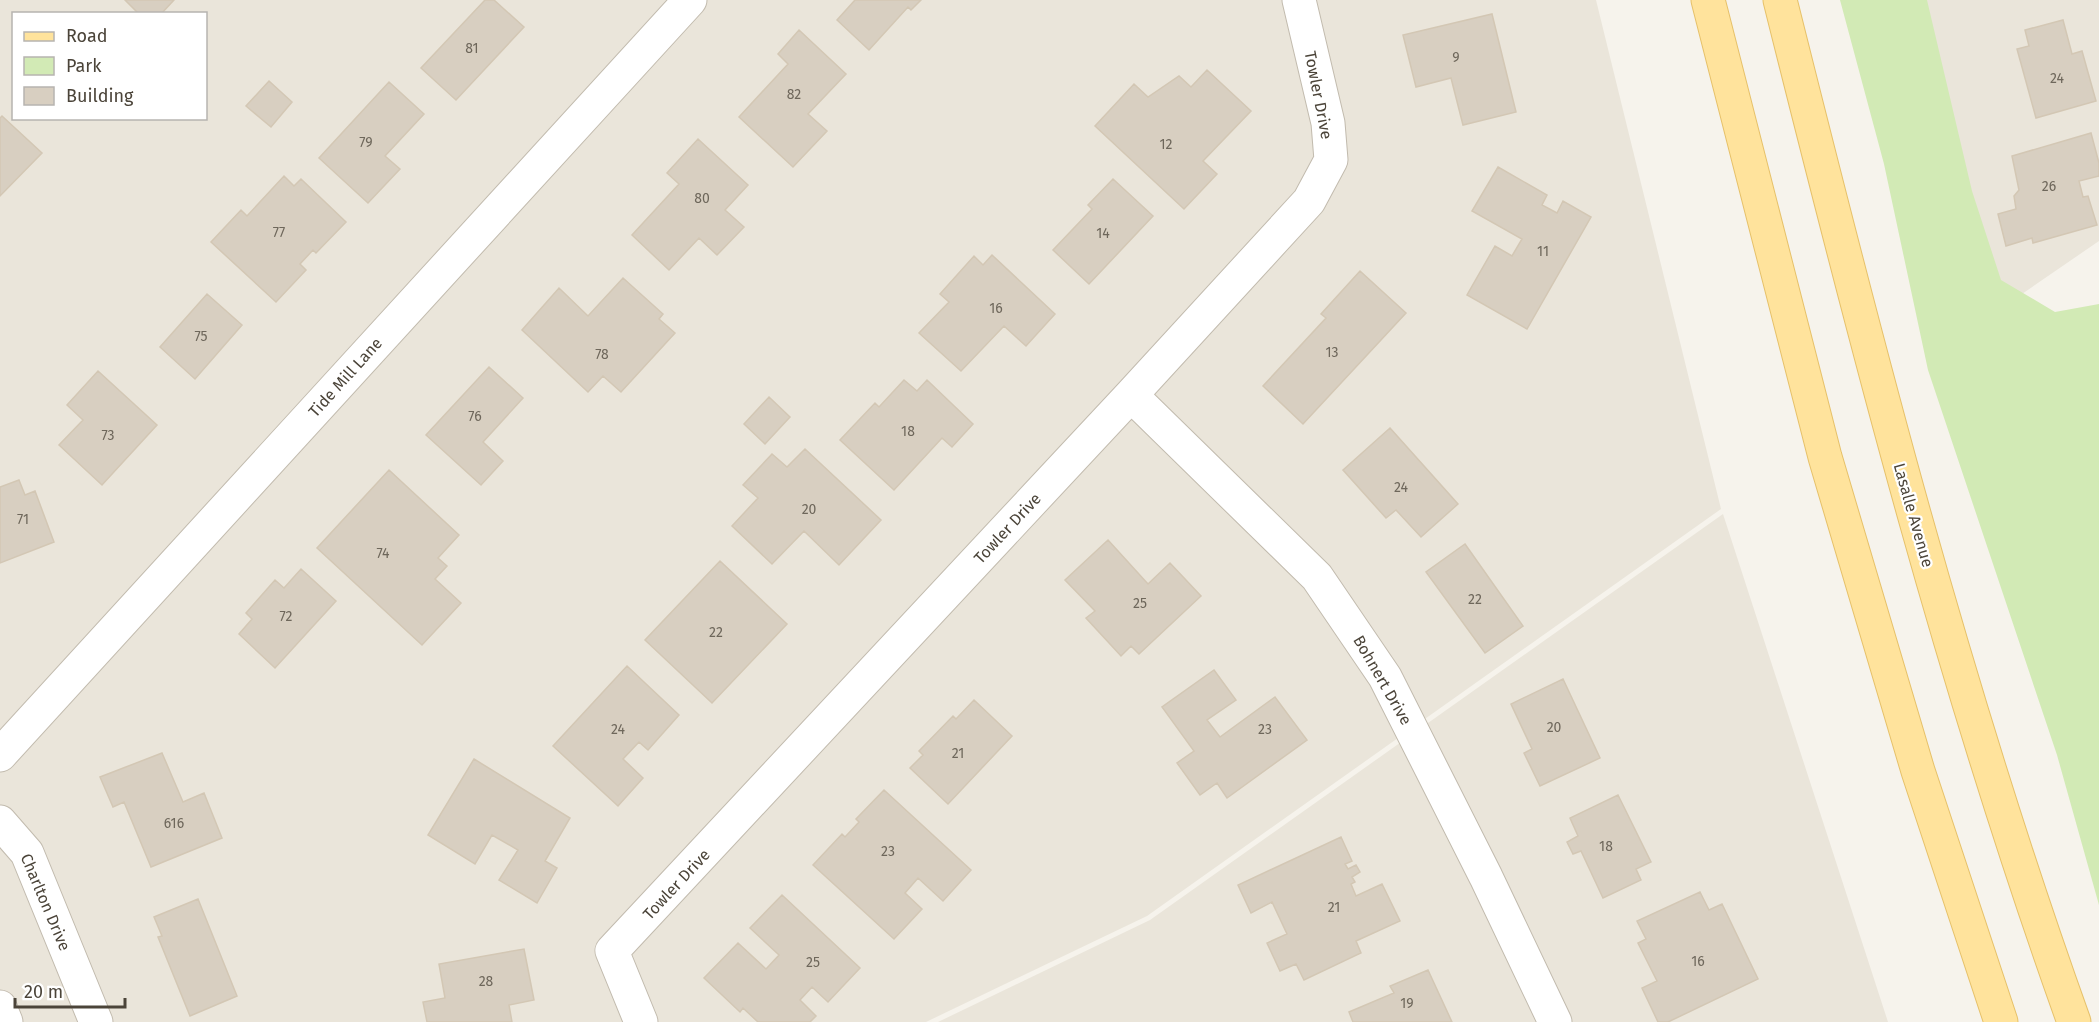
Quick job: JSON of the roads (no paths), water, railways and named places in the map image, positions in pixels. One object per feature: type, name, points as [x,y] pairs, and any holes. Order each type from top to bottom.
[{"type":"main road","points":[[1708,0],[1828,468],[1918,771],[2001,1022]]},
{"type":"main road","name":"Lasalle Avenue","points":[[1780,0],[1846,262],[1928,564],[1984,749],[2049,952],[2074,1022]]},
{"type":"street","name":"Tide Mill Lane","points":[[0,755],[690,0]]},
{"type":"street","name":"Towler Drive","points":[[641,1022],[612,951],[1309,201],[1330,160],[1328,123],[1299,0]]},
{"type":"street","name":"Bohnert Drive","points":[[1131,395],[1324,586],[1384,677],[1486,877],[1555,1022]]},
{"type":"street","name":"Charlton Drive","points":[[0,822],[27,853],[96,1022]]},
{"type":"street","points":[[0,1007],[6,1022]]}]
